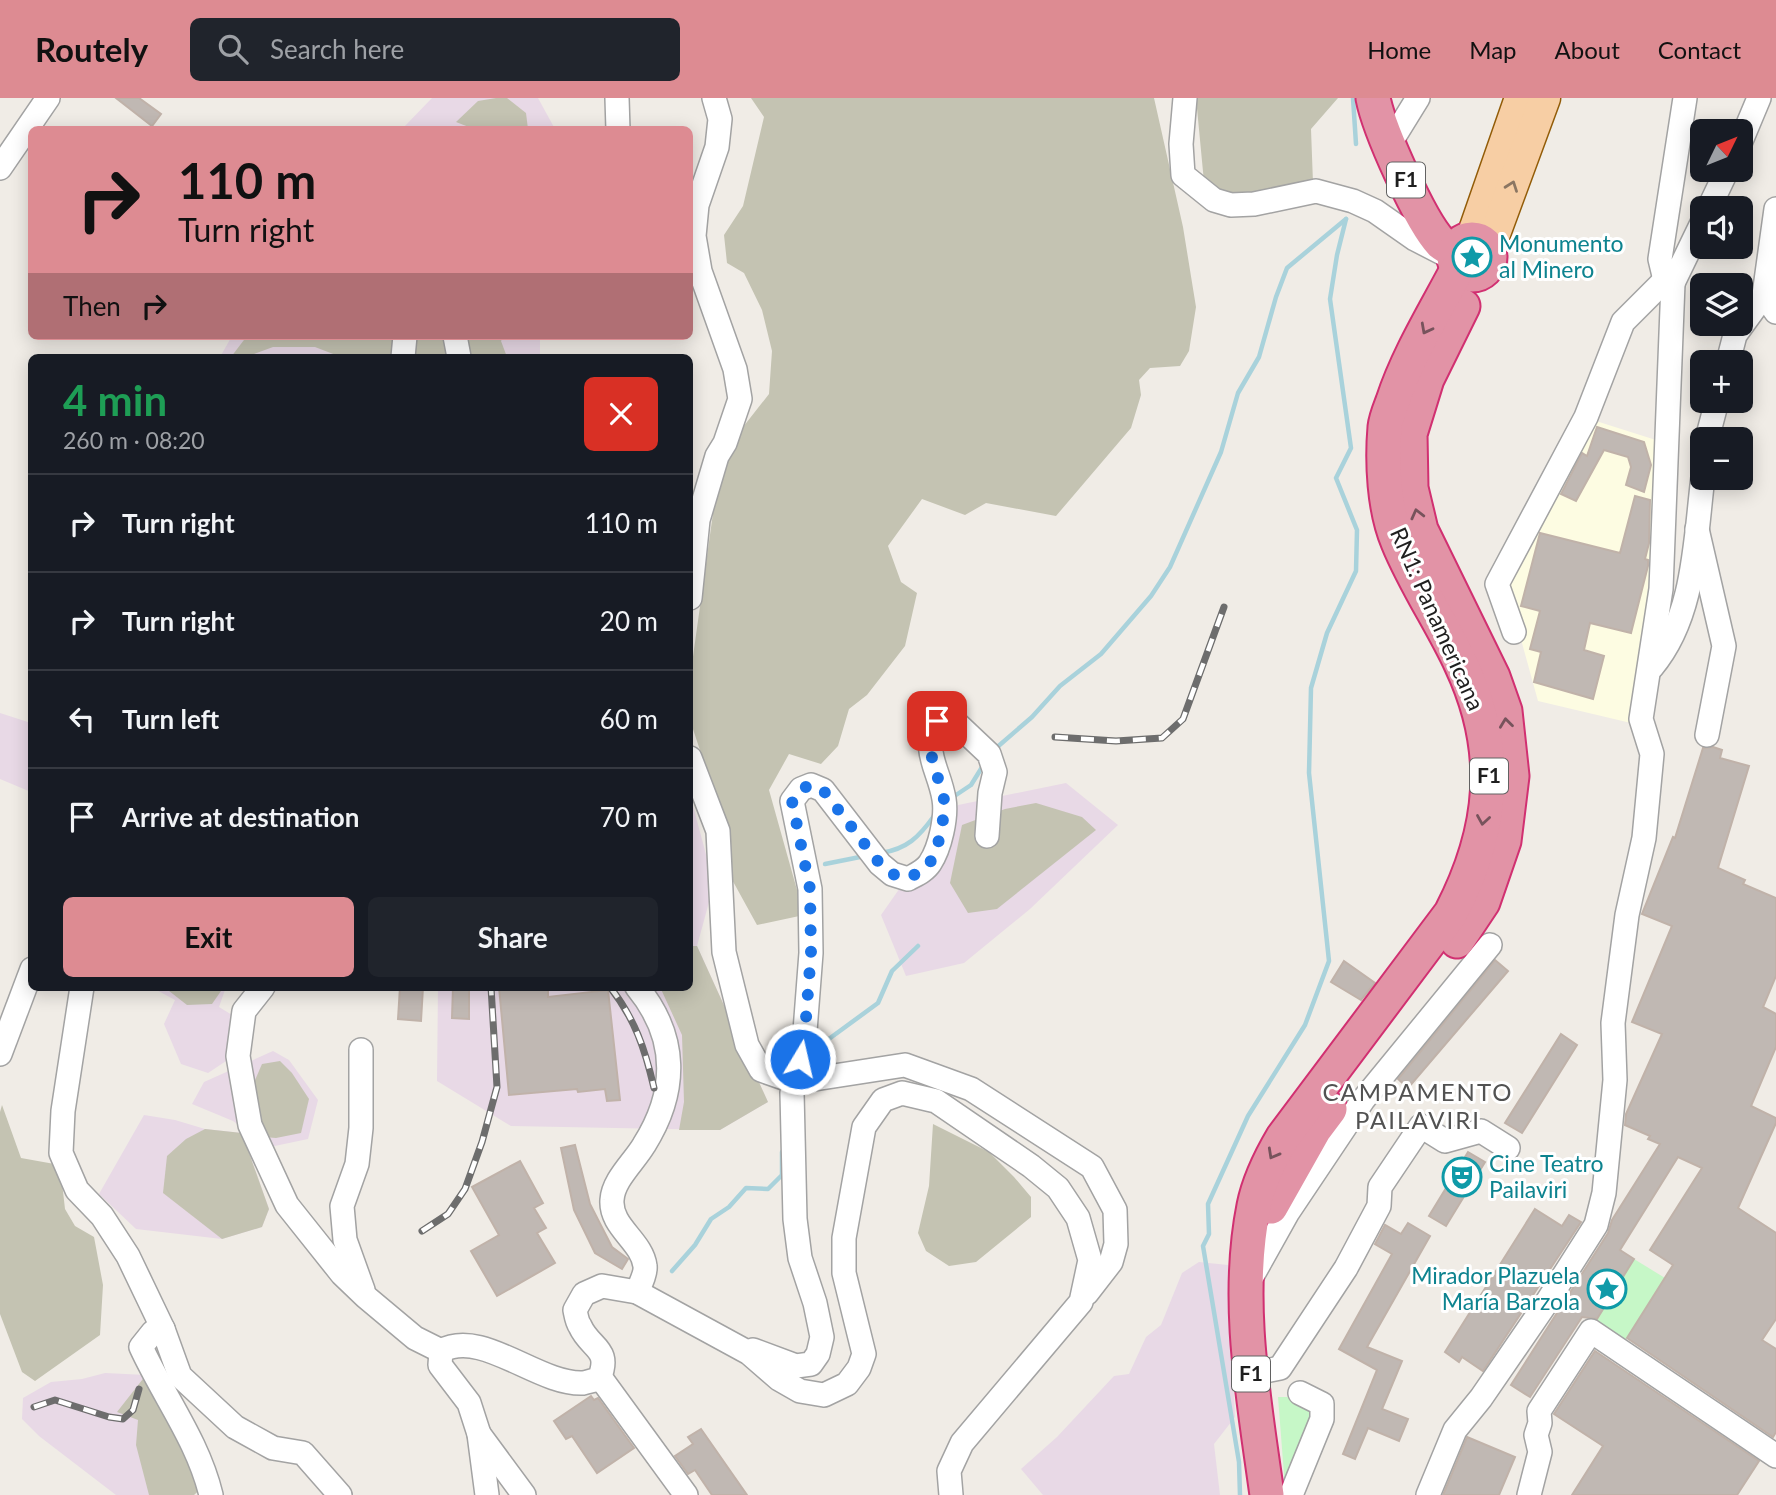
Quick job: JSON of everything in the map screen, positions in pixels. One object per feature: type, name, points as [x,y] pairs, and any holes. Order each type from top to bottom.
[{"type":"highway","name":"F1","points":[[1373,98],[1389,145],[1426,221],[1441,243],[1467,257]]},
{"type":"highway","name":"RN1: Panamericana","points":[[1267,1495],[1246,1313],[1247,1269],[1254,1205],[1266,1167],[1283,1137],[1451,913],[1466,883],[1482,832],[1489,780],[1483,726],[1462,666],[1397,540],[1385,486],[1385,424],[1402,375],[1467,257]]},
{"type":"main road","points":[[1467,257],[1520,98]]},
{"type":"main road","points":[[1467,257],[1545,98]]},
{"type":"street","points":[[29,126],[48,98]]},
{"type":"street","points":[[617,98],[618,126]]},
{"type":"street","points":[[693,569],[698,520],[740,399],[736,369],[700,271],[694,236],[697,205],[717,147],[720,119],[714,98]]},
{"type":"street","points":[[1185,98],[1181,144],[1183,175],[1214,200],[1231,205],[1254,204],[1316,191],[1353,201],[1375,211],[1415,239],[1467,257]]},
{"type":"street","points":[[1389,145],[1418,98]]},
{"type":"street","points":[[1428,1495],[1455,1430],[1481,1398],[1539,1314],[1596,1225],[1604,1194],[1615,1080],[1613,1023],[1627,915],[1644,838],[1650,782],[1652,754],[1641,719],[1661,589],[1669,282],[1660,260],[1685,98]]},
{"type":"street","points":[[1750,119],[1759,98]]},
{"type":"street","points":[[0,168],[28,127]]},
{"type":"street","points":[[1731,350],[1735,335],[1770,304],[1776,209]]},
{"type":"street","points":[[1514,632],[1497,584],[1586,417],[1623,322],[1669,282],[1690,244]]},
{"type":"street","points":[[1648,671],[1666,650],[1690,581],[1701,490]]},
{"type":"street","points":[[1697,528],[1724,646],[1707,735]]},
{"type":"street","points":[[734,1344],[796,1366],[811,1364],[818,1354],[822,1336],[815,1303],[800,1258],[795,1219],[792,1093],[804,1044],[811,953],[810,889],[792,801],[801,789],[811,785],[823,790],[880,864],[892,874],[908,878],[920,872],[930,863],[941,835],[945,803],[929,747],[930,733],[937,721],[953,720],[989,754],[995,772],[990,793],[987,836]]},
{"type":"street","points":[[693,766],[718,831],[724,952],[747,1045],[761,1070],[795,1082],[905,1065],[971,1089],[1092,1167],[1115,1210],[1116,1244],[1111,1262],[962,1443],[949,1471],[951,1495]]},
{"type":"street","points":[[1247,1269],[1363,1100],[1490,945]]},
{"type":"street","points":[[0,1054],[28,980]]},
{"type":"street","points":[[81,991],[63,1111],[61,1153],[77,1190],[102,1216],[128,1256],[163,1329],[180,1376],[235,1427],[273,1448],[303,1453],[340,1495]]},
{"type":"street","points":[[260,991],[244,1011],[238,1056],[250,1125],[287,1205],[342,1274],[366,1297],[415,1338],[441,1351]]},
{"type":"street","points":[[637,1292],[645,1268],[639,1251],[615,1217],[611,1199],[620,1179],[644,1146],[663,1110],[669,1087],[666,1042],[658,1016],[640,991]]},
{"type":"street","points":[[361,1050],[361,1128],[357,1164],[342,1206],[345,1240],[366,1297]]},
{"type":"street","points":[[441,1351],[452,1345],[470,1345],[564,1380],[582,1383],[599,1379],[604,1367],[600,1350],[580,1328],[575,1310],[584,1294],[602,1286],[637,1292],[749,1353],[779,1379],[800,1391],[824,1395],[847,1384],[859,1368],[864,1354],[844,1273],[844,1238],[864,1127],[883,1100],[902,1093],[936,1101],[1031,1166],[1058,1188],[1078,1218],[1090,1260],[1081,1301]]},
{"type":"street","points":[[1251,1374],[1280,1368],[1346,1268],[1379,1206],[1380,1188],[1421,1126],[1445,1141],[1481,1131],[1508,1148]]},
{"type":"street","points":[[163,1329],[153,1332],[141,1347],[183,1422],[208,1480],[211,1495]]},
{"type":"street","points":[[1529,1495],[1540,1452],[1536,1435],[1540,1423],[1539,1411],[1591,1331],[1776,1456]]},
{"type":"street","points":[[441,1351],[440,1365],[469,1403],[479,1434],[487,1495]]},
{"type":"street","points":[[600,1377],[687,1495]]},
{"type":"street","points":[[1291,1495],[1322,1419],[1322,1404],[1300,1393]]},
{"type":"street","points":[[479,1434],[524,1495]]},
{"type":"shaded area","points":[[432,98],[538,98],[553,126],[405,126]]},
{"type":"shaded area","points":[[507,98],[526,113],[528,126],[466,126],[456,122],[478,101]]},
{"type":"shaded area","points":[[751,98],[1154,98],[1183,227],[1196,307],[1189,351],[1180,366],[1150,368],[1139,380],[1141,395],[1131,428],[1056,516],[986,503],[965,515],[922,499],[888,546],[901,582],[917,593],[905,646],[867,695],[849,709],[838,746],[821,764],[789,754],[769,790],[804,915],[757,925],[730,876],[727,832],[693,729],[693,657],[715,499],[736,436],[769,394],[772,351],[762,310],[744,273],[727,263],[724,235],[743,206],[764,117]]},
{"type":"shaded area","points":[[1196,98],[1338,98],[1311,129],[1313,183],[1246,193],[1218,193],[1204,182]]},
{"type":"shaded area","points":[[230,340],[540,340],[540,354],[222,354]]},
{"type":"shaded area","points":[[244,340],[502,340],[506,354],[333,354],[315,347],[273,347],[254,354],[233,354]]},
{"type":"shaded area","points":[[1596,421],[1659,441],[1659,540],[1631,723],[1538,701],[1506,585]]},
{"type":"shaded area","points":[[0,713],[28,722],[28,791],[0,779]]},
{"type":"shaded area","points":[[1066,783],[1118,825],[1030,909],[964,963],[906,976],[881,915],[958,805]]},
{"type":"shaded area","points":[[1036,803],[1082,817],[1096,830],[997,909],[968,913],[950,883],[962,825],[1005,809]]},
{"type":"shaded area","points":[[693,806],[714,884],[697,946],[768,1102],[720,1130],[511,1126],[437,1081],[438,991],[693,991]]},
{"type":"shaded area","points":[[693,946],[697,946],[768,1102],[720,1130],[679,1130],[684,1102],[682,1035],[662,991],[693,991]]},
{"type":"shaded area","points":[[158,991],[225,991],[219,1007],[237,1018],[229,1059],[208,1073],[181,1064],[164,1024],[175,1000]]},
{"type":"shaded area","points":[[169,991],[221,991],[212,1004],[187,1005]]},
{"type":"shaded area","points":[[273,1051],[289,1060],[318,1100],[308,1139],[270,1147],[233,1121],[192,1104],[204,1082]]},
{"type":"shaded area","points":[[280,1061],[292,1073],[309,1099],[301,1133],[276,1138],[264,1137],[252,1087],[262,1064]]},
{"type":"shaded area","points":[[2,1105],[21,1158],[60,1165],[65,1209],[75,1226],[94,1237],[103,1285],[100,1335],[35,1381],[22,1372],[0,1314]]},
{"type":"shaded area","points":[[144,1115],[205,1129],[242,1133],[269,1209],[262,1227],[222,1239],[136,1229],[99,1194]]},
{"type":"shaded area","points":[[933,1124],[989,1152],[1031,1197],[1031,1217],[976,1262],[949,1266],[926,1251],[918,1233],[929,1186]]},
{"type":"shaded area","points":[[205,1129],[242,1133],[269,1209],[262,1227],[222,1239],[163,1193],[167,1156],[186,1139]]},
{"type":"shaded area","points":[[1199,1262],[1228,1265],[1235,1417],[1214,1444],[1220,1495],[1043,1495],[1021,1469],[1057,1437],[1114,1376],[1129,1374],[1146,1337],[1161,1325],[1182,1273]]},
{"type":"shaded area","points":[[105,1373],[146,1375],[194,1495],[116,1495],[39,1436],[22,1419],[23,1398],[51,1382],[82,1379]]},
{"type":"shaded area","points":[[146,1375],[205,1485],[194,1495],[149,1495],[136,1445],[138,1420],[117,1412]]},
{"type":"green space","points":[[1634,1259],[1665,1278],[1623,1344],[1593,1324]]},
{"type":"green space","points":[[1278,1397],[1287,1397],[1311,1411],[1310,1422],[1285,1487]]},
{"type":"building","points":[[116,98],[139,98],[161,114],[152,126]]},
{"type":"building","points":[[1597,427],[1644,442],[1651,465],[1644,492],[1626,485],[1631,467],[1628,457],[1604,450],[1576,501],[1561,494],[1582,453],[1587,456]]},
{"type":"building","points":[[1635,496],[1650,500],[1649,543],[1645,559],[1648,560],[1648,566],[1631,633],[1590,623],[1584,650],[1604,656],[1593,699],[1534,682],[1541,652],[1530,649],[1540,611],[1521,606],[1540,533],[1620,553]]},
{"type":"building","points":[[1703,748],[1722,750],[1720,758],[1749,766],[1718,868],[1745,880],[1743,884],[1776,898],[1776,976],[1763,1007],[1776,1014],[1776,1047],[1751,1106],[1776,1118],[1776,1123],[1738,1208],[1776,1233],[1776,1319],[1762,1340],[1776,1349],[1776,1432],[1773,1437],[1627,1338],[1673,1265],[1650,1250],[1702,1168],[1678,1157],[1620,1250],[1634,1259],[1597,1319],[1582,1317],[1530,1397],[1511,1385],[1608,1233],[1612,1220],[1660,1144],[1648,1139],[1650,1136],[1625,1125],[1626,1114],[1662,1034],[1632,1022],[1672,926],[1642,914],[1673,837],[1675,838]]},
{"type":"building","points":[[1495,960],[1508,971],[1408,1088],[1398,1079]]},
{"type":"building","points":[[1344,961],[1375,983],[1361,1000],[1331,982]]},
{"type":"building","points":[[400,991],[423,991],[421,1021],[398,1019]]},
{"type":"building","points":[[453,991],[469,991],[469,1019],[452,1018]]},
{"type":"building","points":[[499,991],[548,991],[548,997],[608,991],[620,1100],[607,1101],[605,1089],[509,1095]]},
{"type":"building","points":[[1561,1034],[1577,1045],[1522,1133],[1505,1123]]},
{"type":"building","points":[[575,1145],[590,1204],[612,1247],[628,1259],[622,1269],[595,1253],[574,1210],[561,1148]]},
{"type":"building","points":[[1468,1152],[1485,1162],[1446,1226],[1429,1216]]},
{"type":"building","points":[[520,1161],[543,1203],[534,1208],[546,1228],[537,1233],[555,1263],[497,1296],[471,1251],[499,1235],[472,1187]]},
{"type":"building","points":[[1535,1209],[1562,1226],[1569,1215],[1581,1222],[1483,1371],[1462,1357],[1459,1362],[1445,1352]]},
{"type":"building","points":[[1408,1223],[1430,1236],[1367,1347],[1402,1361],[1382,1409],[1408,1419],[1399,1441],[1368,1428],[1355,1459],[1343,1454],[1377,1370],[1339,1349],[1392,1254],[1375,1244],[1385,1225],[1401,1234]]},
{"type":"building","points":[[1595,1351],[1759,1461],[1737,1495],[1572,1495],[1603,1446],[1554,1414]]},
{"type":"building","points":[[591,1396],[594,1400],[598,1398],[634,1448],[597,1473],[572,1436],[566,1439],[554,1421]]},
{"type":"building","points":[[701,1429],[747,1495],[712,1495],[695,1470],[688,1474],[675,1456],[693,1444],[688,1437]]},
{"type":"building","points":[[1467,1437],[1515,1457],[1499,1495],[1443,1495]]},
{"type":"waterway","points":[[1353,98],[1356,144]]},
{"type":"waterway","points":[[995,749],[1032,717],[1060,686],[1101,654],[1151,596],[1170,567],[1221,452],[1238,393],[1259,357],[1287,268],[1346,219]]},
{"type":"waterway","points":[[1240,1495],[1239,1462],[1203,1246],[1209,1234],[1208,1204],[1248,1116],[1305,1025],[1329,961],[1309,773],[1311,688],[1327,633],[1356,571],[1357,530],[1336,478],[1351,448],[1330,299],[1346,219]]},
{"type":"waterway","points":[[953,797],[971,785],[984,764]]},
{"type":"waterway","points":[[881,853],[912,841],[934,816]]},
{"type":"waterway","points":[[825,864],[865,856]]},
{"type":"waterway","points":[[809,1062],[822,1044],[878,1003],[892,971],[918,946]]},
{"type":"waterway","points":[[672,1271],[695,1245],[711,1219],[729,1207],[746,1188],[768,1189],[782,1175],[782,1152]]},
{"type":"railway","points":[[1055,737],[1116,741],[1162,738],[1183,719],[1224,607]]},
{"type":"railway","points":[[422,1231],[448,1214],[465,1189],[482,1142],[497,1087],[491,991]]},
{"type":"railway","points":[[613,991],[638,1035],[654,1088]]},
{"type":"railway","points":[[34,1407],[55,1400],[123,1419],[133,1410],[139,1389]]},
{"type":"place","name":"Monumento al Minero","points":[[1472,257]]},
{"type":"place","name":"Cine Teatro Pailaviri","points":[[1462,1177]]},
{"type":"place","name":"Mirador Plazuela María Barzola","points":[[1607,1289]]},
{"type":"district","name":"CAMPAMENTO PAILAVIRI","points":[[1418,1107]]},
{"type":"route","points":[[800,1059],[804,1044],[811,953],[810,889],[792,801],[801,789],[811,785],[823,790],[880,864],[892,874],[908,878],[920,872],[930,863],[941,835],[945,803],[929,747],[930,733],[937,721]]}]
